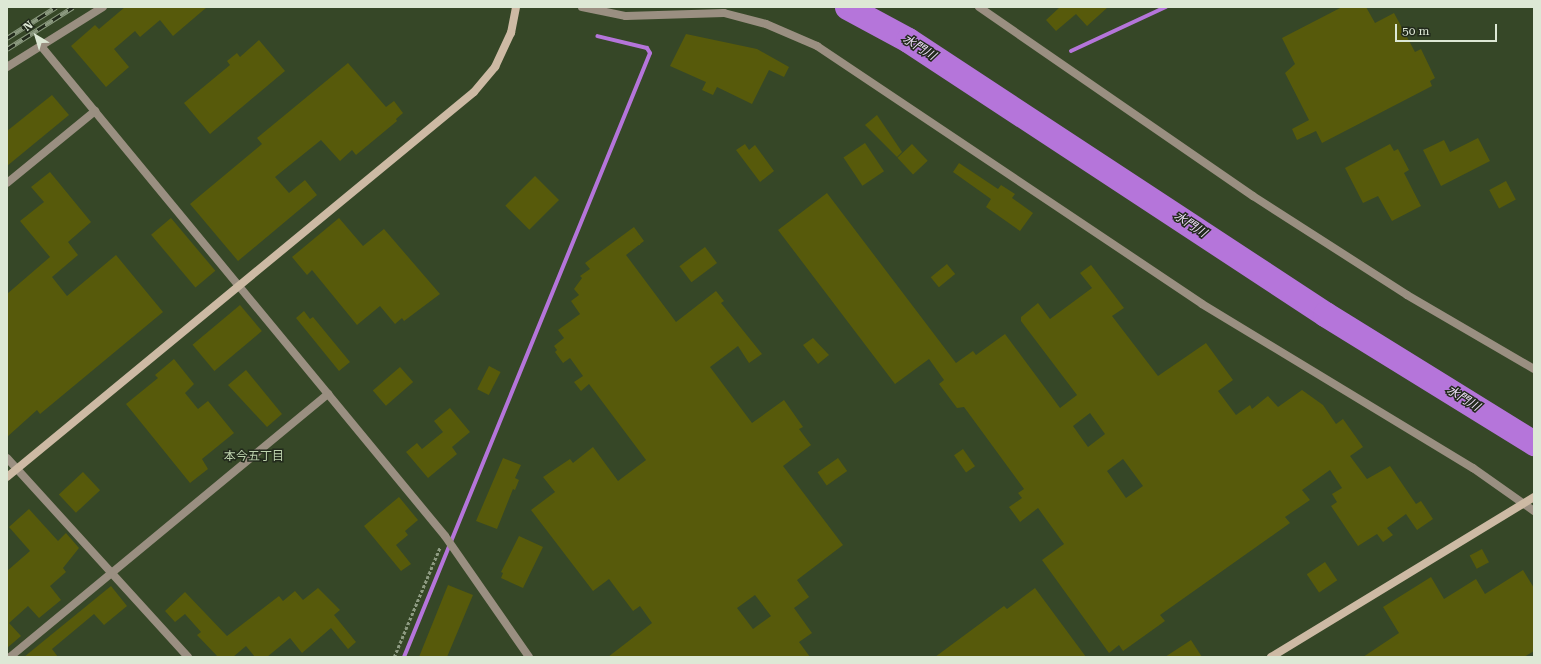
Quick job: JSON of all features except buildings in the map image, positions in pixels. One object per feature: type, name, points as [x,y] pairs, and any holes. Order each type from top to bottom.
[{"type":"street","points":[[7,67],[103,7]]},
{"type":"street","points":[[7,477],[474,92],[494,67],[512,33],[516,7]]},
{"type":"street","points":[[582,7],[626,16],[724,13],[766,24],[817,46],[1202,304],[1473,468],[1534,511]]},
{"type":"street","points":[[980,7],[1253,196],[1407,295],[1534,369]]},
{"type":"street","points":[[41,46],[445,536],[529,657]]},
{"type":"street","points":[[7,183],[95,112]]},
{"type":"street","points":[[10,657],[328,394]]},
{"type":"street","points":[[7,458],[188,657]]},
{"type":"street","points":[[1271,657],[1534,497]]},
{"type":"path","points":[[394,657],[445,536]]},
{"type":"waterway","name":"水門川","points":[[847,7],[908,40],[1325,314],[1534,443]]},
{"type":"waterway","points":[[1071,51],[1166,7]]},
{"type":"waterway","points":[[404,657],[650,53],[647,48],[597,36]]},
{"type":"railway","points":[[7,38],[56,7]]},
{"type":"railway","points":[[7,49],[73,7]]},
{"type":"district","name":"本今五丁目","points":[[254,457]]}]
